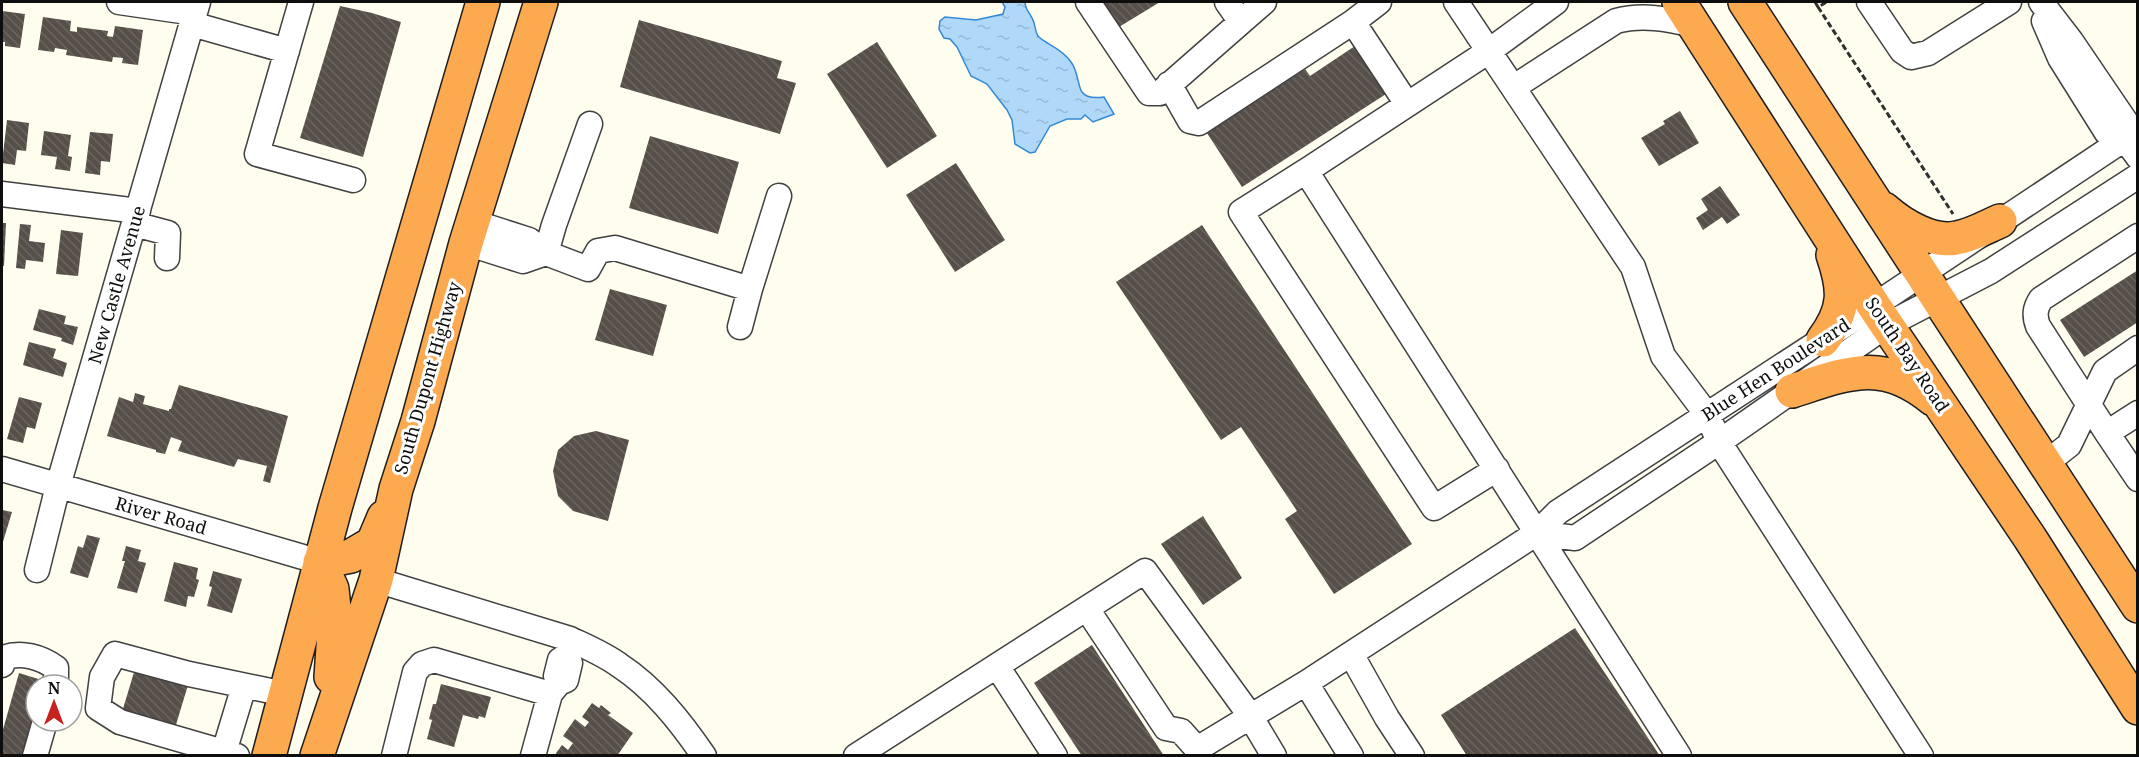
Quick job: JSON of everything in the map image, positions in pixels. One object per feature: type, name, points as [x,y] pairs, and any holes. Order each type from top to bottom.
[{"type":"highway","points":[[269,756],[285,694],[328,578],[343,526],[335,508],[483,2]]},
{"type":"highway","name":"South Dupont Highway","points":[[316,756],[376,580],[396,489],[418,421],[469,232],[541,2]]},
{"type":"highway","points":[[1745,2],[2138,606]]},
{"type":"highway","name":"South Bay Road","points":[[1686,13],[1881,316],[2030,538],[2138,708]]},
{"type":"highway","points":[[1871,197],[1890,214],[1906,224],[1940,238],[1959,238],[2000,221]]},
{"type":"highway","points":[[1823,340],[1838,315],[1842,293],[1839,272],[1824,228]]},
{"type":"highway","points":[[1792,391],[1841,375],[1868,372],[1906,381],[1921,389],[1941,405]]},
{"type":"highway","points":[[328,578],[373,543],[396,489]]},
{"type":"highway","points":[[2030,538],[2116,635],[2138,666]]},
{"type":"highway","points":[[328,578],[376,580]]},
{"type":"highway","points":[[316,756],[332,674],[335,618],[328,578]]},
{"type":"street","points":[[119,2],[195,13],[287,51]]},
{"type":"street","points":[[301,2],[257,154],[353,180]]},
{"type":"street","points":[[1088,2],[1149,93],[1160,93],[1264,2]]},
{"type":"street","points":[[1227,2],[1241,22]]},
{"type":"street","points":[[1169,84],[1190,121],[1199,123],[1353,22],[1379,2]]},
{"type":"street","points":[[1456,2],[1633,267],[1664,356],[1708,416],[1719,442],[1921,756]]},
{"type":"street","points":[[1497,469],[1434,508],[1241,212],[1490,51],[1556,2]]},
{"type":"street","points":[[1869,2],[1902,51],[1911,57],[1928,53],[2008,2]]},
{"type":"street","points":[[2036,2],[2060,58],[2107,133],[2133,142]]},
{"type":"street","points":[[2041,2],[2071,41],[2126,122],[2133,142]]},
{"type":"street","points":[[1514,87],[1622,11],[1631,17],[1686,13]]},
{"type":"street","name":"New Castle Avenue","points":[[37,570],[58,486],[195,13]]},
{"type":"street","points":[[1353,22],[1407,104]]},
{"type":"street","points":[[546,253],[590,124]]},
{"type":"street","name":"Blue Hen Boulevard","points":[[1537,533],[1575,538],[1792,391],[1881,316],[1929,286],[2000,221],[2133,142]]},
{"type":"street","points":[[1306,171],[1679,756]]},
{"type":"street","name":"Blue Hen Boulevard","points":[[1929,286],[1991,271],[2138,176]]},
{"type":"street","points":[[2,194],[136,218],[168,233],[167,258]]},
{"type":"street","points":[[740,327],[779,196]]},
{"type":"street","points":[[469,232],[523,261],[546,253],[588,269],[598,251],[615,248],[750,289]]},
{"type":"street","points":[[2138,236],[2042,299],[2036,306],[2034,316],[2038,326],[2138,479]]},
{"type":"street","name":"Blue Hen Boulevard","points":[[1087,609],[1166,728],[1181,731],[1197,749],[1306,683],[1537,533],[1558,512],[1823,340],[1881,316]]},
{"type":"street","points":[[2045,464],[2069,445],[2105,372],[2138,348]]},
{"type":"street","points":[[2107,433],[2138,413]]},
{"type":"street","name":"River Road","points":[[2,469],[328,578]]},
{"type":"street","points":[[856,756],[1145,571],[1250,716],[1274,756]]},
{"type":"street","points":[[376,580],[620,665],[669,708],[704,756]]},
{"type":"street","points":[[533,756],[555,688],[560,660],[568,648]]},
{"type":"street","points":[[2,665],[3,658],[14,654],[43,659],[56,668],[56,673]]},
{"type":"street","points":[[244,686],[231,754],[120,722],[98,708],[102,677],[115,654],[189,674],[285,694]]},
{"type":"street","points":[[1351,654],[1386,718],[1412,756]]},
{"type":"street","points":[[394,756],[415,672],[422,664],[434,660],[555,688]]},
{"type":"street","points":[[997,666],[1055,756]]},
{"type":"street","points":[[1306,683],[1352,756]]},
{"type":"street","points":[[35,756],[42,733]]},
{"type":"path","points":[[1815,2],[1957,220]]},
{"type":"path","points":[[1818,7],[1827,2]]},
{"type":"water","points":[[1002,2],[1025,2],[1038,36],[1067,57],[1075,70],[1082,92],[1089,97],[1104,97],[1114,114],[1093,122],[1085,115],[1081,119],[1067,119],[1050,126],[1035,152],[1030,153],[1015,144],[1012,120],[1007,110],[987,84],[971,76],[957,47],[950,39],[944,38],[939,29],[940,21],[945,17],[976,20],[1003,14],[1005,7]]},
{"type":"building","points":[[1103,2],[1160,2],[1119,27]]},
{"type":"building","points":[[340,6],[401,22],[363,157],[300,138]]},
{"type":"building","points":[[2,11],[25,14],[20,48],[5,46],[5,42],[2,42]]},
{"type":"building","points":[[43,17],[71,21],[70,31],[77,32],[77,27],[108,31],[107,36],[113,37],[115,26],[143,30],[138,65],[122,63],[123,58],[113,57],[112,62],[66,55],[67,50],[55,48],[54,52],[38,50]]},
{"type":"building","points":[[639,20],[782,61],[777,78],[796,83],[780,134],[620,87]]},
{"type":"building","points":[[877,42],[937,136],[887,168],[827,74]]},
{"type":"building","points":[[1355,46],[1386,94],[1242,187],[1207,133],[1305,69],[1310,76]]},
{"type":"building","points":[[1680,111],[1699,143],[1659,166],[1641,138],[1665,124],[1663,121]]},
{"type":"building","points":[[7,120],[29,123],[26,151],[17,150],[15,165],[2,163]]},
{"type":"building","points":[[44,131],[71,135],[68,156],[72,157],[70,171],[55,169],[57,157],[41,155]]},
{"type":"building","points":[[90,132],[113,134],[110,162],[101,161],[100,175],[85,173]]},
{"type":"building","points":[[650,136],[739,162],[718,234],[629,208]]},
{"type":"building","points":[[956,163],[1005,240],[955,272],[906,195]]},
{"type":"building","points":[[1720,186],[1740,215],[1727,224],[1722,217],[1703,230],[1696,218],[1708,210],[1701,199]]},
{"type":"building","points":[[2,223],[6,223],[4,266],[2,266]]},
{"type":"building","points":[[20,224],[31,225],[29,241],[45,243],[43,262],[26,260],[25,269],[16,268]]},
{"type":"building","points":[[1202,225],[1412,544],[1334,594],[1285,519],[1297,511],[1241,427],[1221,440],[1116,282]]},
{"type":"building","points":[[61,230],[83,233],[78,276],[56,274]]},
{"type":"building","points":[[2138,270],[2138,322],[2084,357],[2060,320]]},
{"type":"building","points":[[610,289],[667,305],[653,356],[595,340]]},
{"type":"building","points":[[39,309],[66,316],[64,324],[78,327],[73,345],[61,341],[62,338],[33,330]]},
{"type":"building","points":[[29,342],[56,349],[53,358],[67,363],[63,377],[23,365]]},
{"type":"building","points":[[179,385],[288,416],[270,483],[263,481],[267,466],[238,459],[234,467],[178,451],[182,441],[171,437],[165,454],[107,436],[119,397],[133,402],[135,393],[145,396],[143,404],[169,411]]},
{"type":"building","points":[[19,397],[42,403],[35,429],[27,427],[23,443],[7,439]]},
{"type":"building","points":[[596,431],[629,440],[608,521],[573,511],[558,496],[553,471],[558,450],[574,436]]},
{"type":"building","points":[[2,510],[12,512],[2,545]]},
{"type":"building","points":[[1203,516],[1242,578],[1203,605],[1161,544]]},
{"type":"building","points":[[87,535],[100,538],[88,578],[70,573],[78,546],[83,548]]},
{"type":"building","points":[[126,546],[141,550],[138,561],[146,563],[137,593],[117,588],[125,561],[122,561]]},
{"type":"building","points":[[174,562],[198,568],[196,579],[199,580],[194,597],[188,596],[186,607],[164,601]]},
{"type":"building","points":[[213,571],[242,579],[232,613],[207,606]]},
{"type":"building","points":[[1575,628],[1660,756],[1467,756],[1441,715]]},
{"type":"building","points":[[1092,645],[1164,756],[1082,756],[1034,683]]},
{"type":"building","points":[[135,669],[188,685],[175,728],[122,712]]},
{"type":"building","points":[[19,673],[24,675],[24,733],[33,733],[27,756],[2,756],[2,733]]},
{"type":"building","points":[[441,684],[491,697],[485,718],[479,716],[478,719],[463,715],[454,747],[427,739],[432,720],[429,719]]},
{"type":"building","points":[[592,703],[599,708],[601,705],[611,713],[608,715],[633,733],[617,756],[554,756],[562,745],[568,750],[573,743],[563,736],[575,719],[585,727],[589,722],[582,717]]}]
